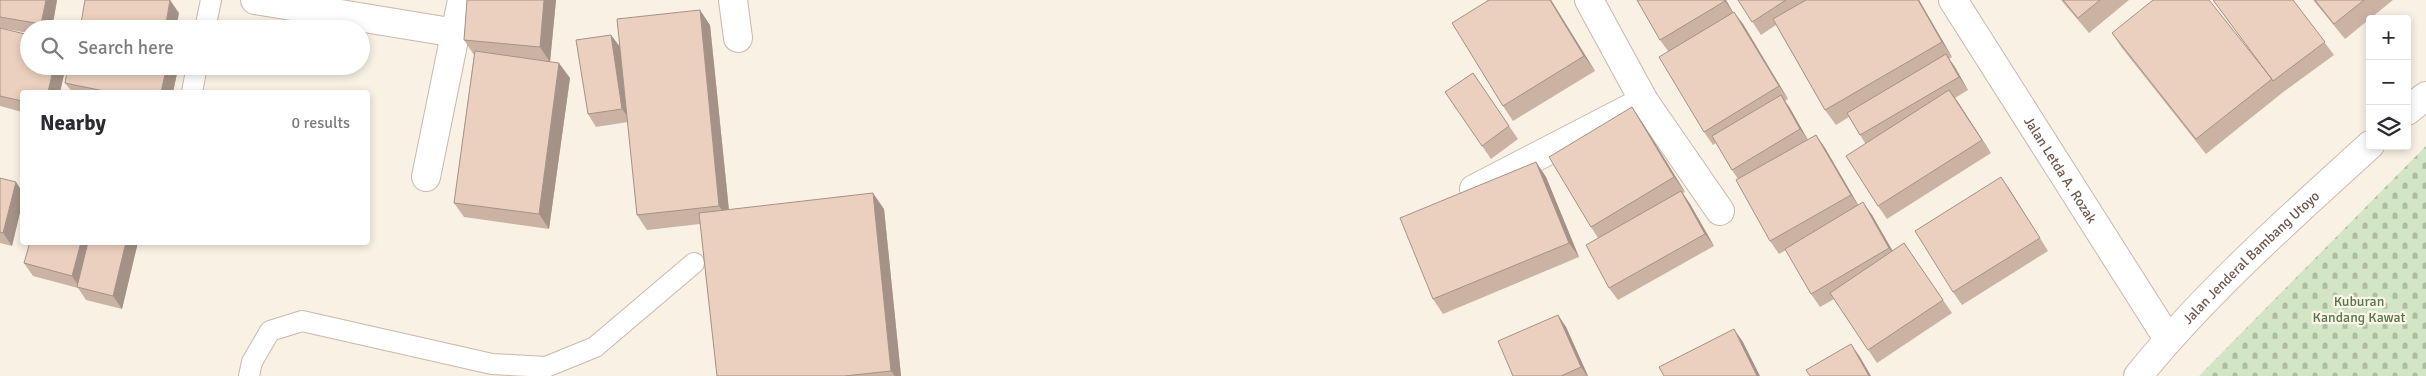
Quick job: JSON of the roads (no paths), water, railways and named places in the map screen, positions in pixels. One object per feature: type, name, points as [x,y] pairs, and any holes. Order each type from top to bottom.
[{"type":"street","points":[[255,0],[456,33]]},
{"type":"street","points":[[426,177],[462,0]]},
{"type":"street","points":[[733,0],[738,38]]},
{"type":"street","points":[[1589,0],[1644,101],[1720,211]]},
{"type":"street","name":"Jalan Letda A. Rozak","points":[[1953,0],[2168,339]]},
{"type":"street","points":[[2411,108],[2426,96]]},
{"type":"street","points":[[1474,189],[1644,101]]},
{"type":"street","name":"Jalan Jenderal Bambang Utoyo","points":[[2138,376],[2168,339],[2242,262],[2366,149]]},
{"type":"lane","points":[[207,20],[211,0]]},
{"type":"lane","points":[[192,90],[195,75]]},
{"type":"lane","points":[[249,376],[252,362],[270,331],[302,322],[490,370],[546,367],[595,347],[694,263]]},
{"type":"park label","name":"Kuburan Kandang Kawat","points":[[2359,310]]}]
